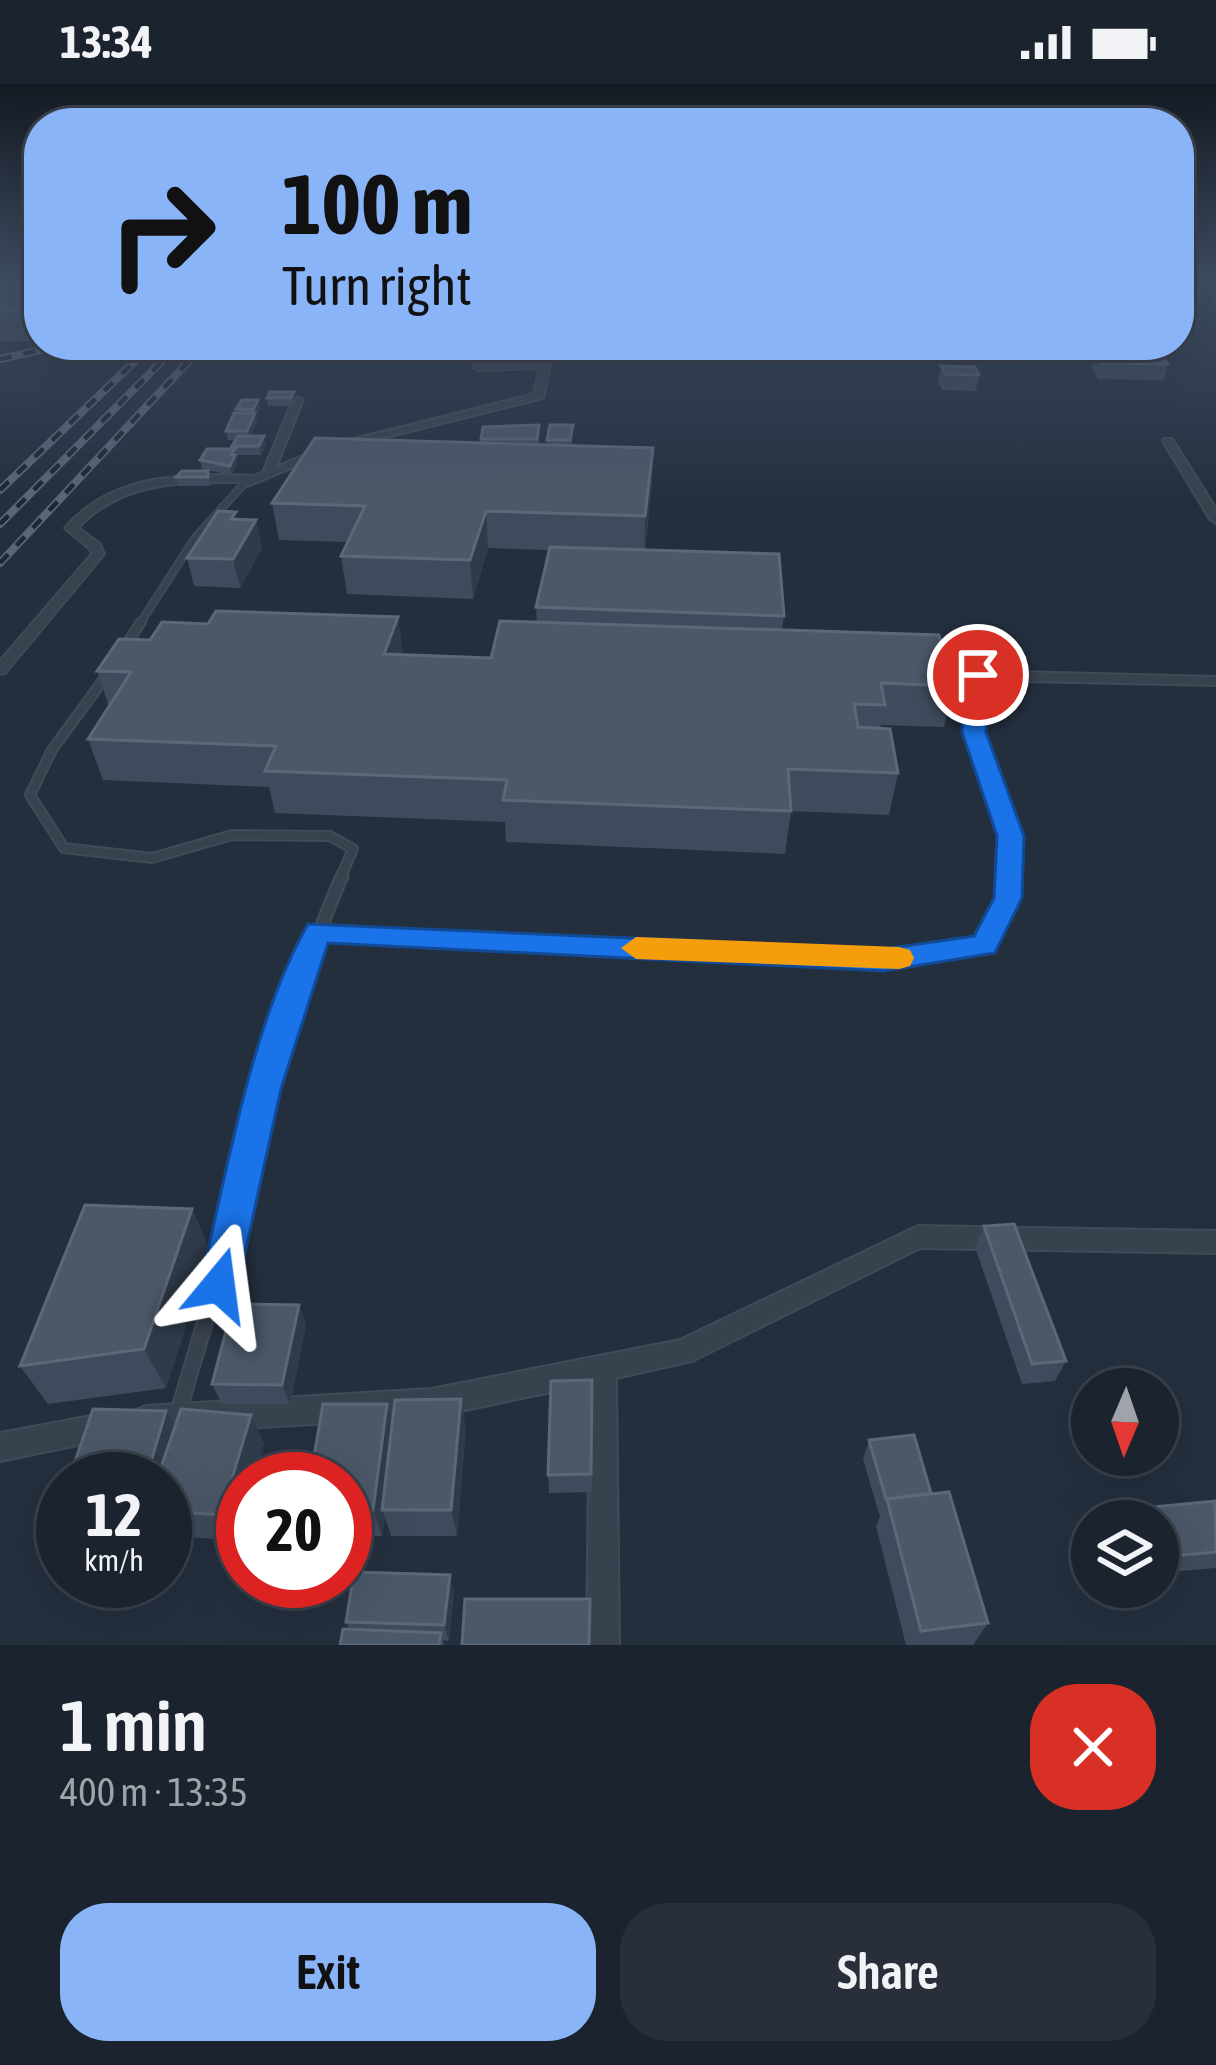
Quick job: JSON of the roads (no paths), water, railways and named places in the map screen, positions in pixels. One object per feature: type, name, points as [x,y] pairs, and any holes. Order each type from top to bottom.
[{"type":"street","points":[[0,670],[98,554],[96,547],[70,527],[85,509],[116,493],[176,480],[247,483],[330,448],[538,396],[545,360]]},
{"type":"street","points":[[478,367],[544,365]]},
{"type":"street","points":[[268,473],[298,400]]},
{"type":"street","points":[[1168,441],[1216,520]]},
{"type":"street","points":[[318,932],[884,960],[985,945],[1008,898],[1011,836],[974,732],[978,675],[1216,681]]},
{"type":"street","points":[[0,1447],[176,1418],[431,1403],[683,1352],[918,1237],[1216,1242]]},
{"type":"street","points":[[603,1368],[603,1645]]},
{"type":"lane","points":[[121,652],[230,494],[247,483]]},
{"type":"lane","points":[[109,671],[52,750],[30,795],[64,848],[152,858],[232,835],[330,836],[353,849],[299,976],[264,1089],[233,1240],[176,1418]]},
{"type":"railway","points":[[0,359],[24,354]]},
{"type":"railway","points":[[0,490],[136,360]]},
{"type":"railway","points":[[0,524],[163,360]]},
{"type":"railway","points":[[0,563],[190,360]]}]
